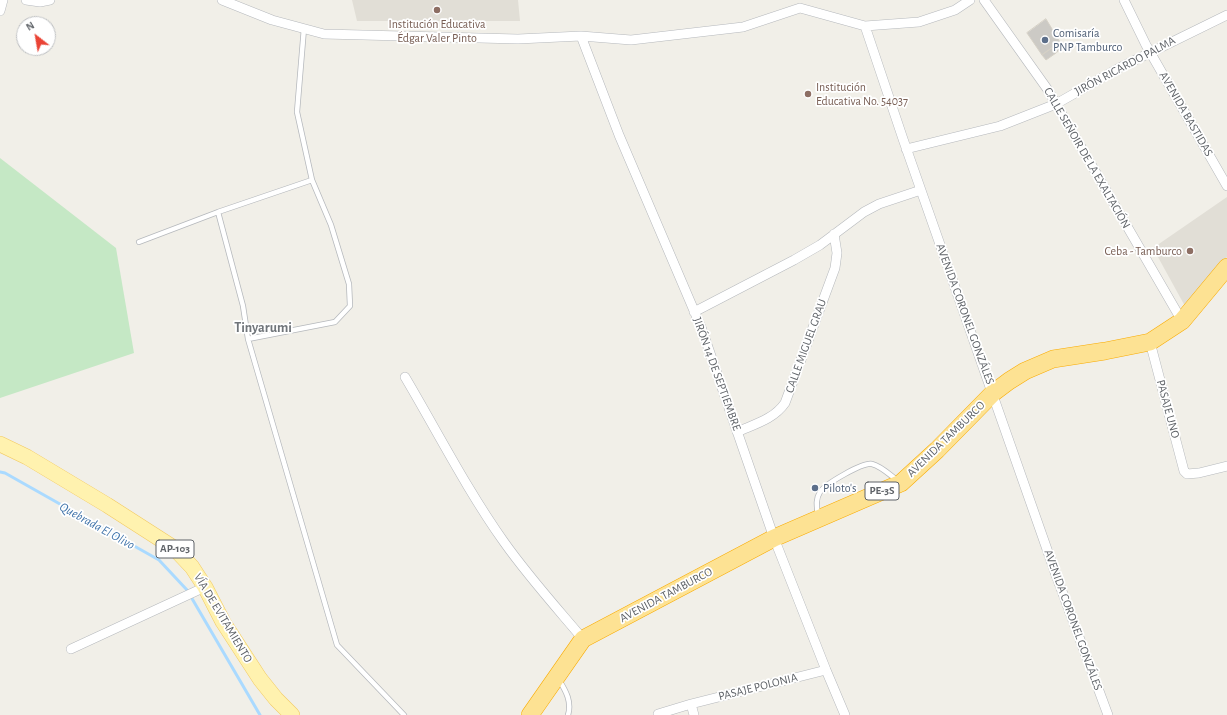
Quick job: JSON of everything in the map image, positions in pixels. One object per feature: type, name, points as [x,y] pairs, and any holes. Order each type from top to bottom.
[{"type":"highway","name":"AVENIDA TAMBURCO","points":[[530,715],[583,638],[774,538],[901,483],[937,450],[993,393],[1025,370],[1052,359],[1150,342],[1182,322],[1227,267]]},
{"type":"main road","name":"VÍA DE EVITAMIENTO","points":[[0,444],[27,457],[107,505],[174,548],[192,566],[205,587],[223,622],[260,679],[285,710],[292,715]]},
{"type":"street","points":[[0,12],[3,0]]},
{"type":"street","points":[[26,0],[40,2],[50,0]]},
{"type":"street","points":[[222,0],[272,20],[324,34],[518,39],[581,36],[631,40],[743,27],[800,8],[865,26],[920,22],[955,10],[970,0]]},
{"type":"street","name":"CALLE SEÑOIR DE LA EXALTACIÓN","points":[[984,0],[1048,90],[1182,322]]},
{"type":"street","name":"AVENIDA BASTIDAS","points":[[1124,0],[1150,51],[1227,186]]},
{"type":"street","name":"JIRÓN RICARDO PALMA","points":[[906,149],[1000,126],[1056,104],[1150,51],[1227,15]]},
{"type":"street","name":"AVENIDA CORONEL GONZÁLES","points":[[865,26],[906,149],[1056,575],[1108,715]]},
{"type":"street","name":"JIRÓN 14 DE SEPTIEMBRE","points":[[581,36],[619,135],[694,312],[774,538],[845,715]]},
{"type":"street","points":[[694,312],[820,245],[864,212],[879,204],[921,190]]},
{"type":"street","name":"CALLE MIGUEL GRAU","points":[[737,432],[772,417],[785,403],[835,268],[837,253],[834,234]]},
{"type":"street","name":"PASAJE UNO","points":[[1150,342],[1184,471],[1187,474],[1199,473],[1227,466]]},
{"type":"street","points":[[405,377],[483,510],[504,541],[545,594],[583,638]]},
{"type":"street","points":[[71,649],[205,587]]},
{"type":"street","name":"PASAJE POLONIA","points":[[658,714],[691,704],[826,670]]},
{"type":"street","points":[[691,704],[694,715]]},
{"type":"lane","points":[[248,338],[335,322],[350,306],[349,284],[330,225],[312,180],[297,112],[304,28]]},
{"type":"lane","points":[[139,242],[218,212],[312,180]]},
{"type":"lane","points":[[218,212],[243,306],[248,338],[337,645],[404,715]]},
{"type":"lane","points":[[819,519],[816,502],[820,492],[826,485],[862,465],[871,464],[880,468],[901,483]]},
{"type":"lane","points":[[557,676],[566,691],[570,708],[568,715]]},
{"type":"shaded area","name":"Institución Educativa Édgar Valer Pinto","points":[[352,0],[518,0],[520,21],[357,21]]},
{"type":"shaded area","points":[[1227,197],[1227,257],[1186,308],[1153,248]]},
{"type":"green space","points":[[0,158],[116,248],[134,353],[0,398]]},
{"type":"building","name":"Comisaría PNP Tamburco","points":[[1046,19],[1063,47],[1056,53],[1052,48],[1042,55],[1027,33]]},
{"type":"building","points":[[1052,48],[1056,53],[1046,60],[1042,55]]},
{"type":"waterway","name":"Quebrada El Olivo","points":[[0,472],[5,473],[159,560],[187,590],[260,715]]},
{"type":"place","name":"Institución Educativa Édgar Valer Pinto","points":[[437,10]]},
{"type":"place","name":"Comisaría PNP Tamburco","points":[[1045,40]]},
{"type":"place","name":"Institución Educativa No. 54037","points":[[808,94]]},
{"type":"place","name":"Ceba - Tamburco","points":[[1190,251]]},
{"type":"place","name":"Piloto's","points":[[815,488]]},
{"type":"district","name":"Tinyarumi","points":[[263,328]]}]
